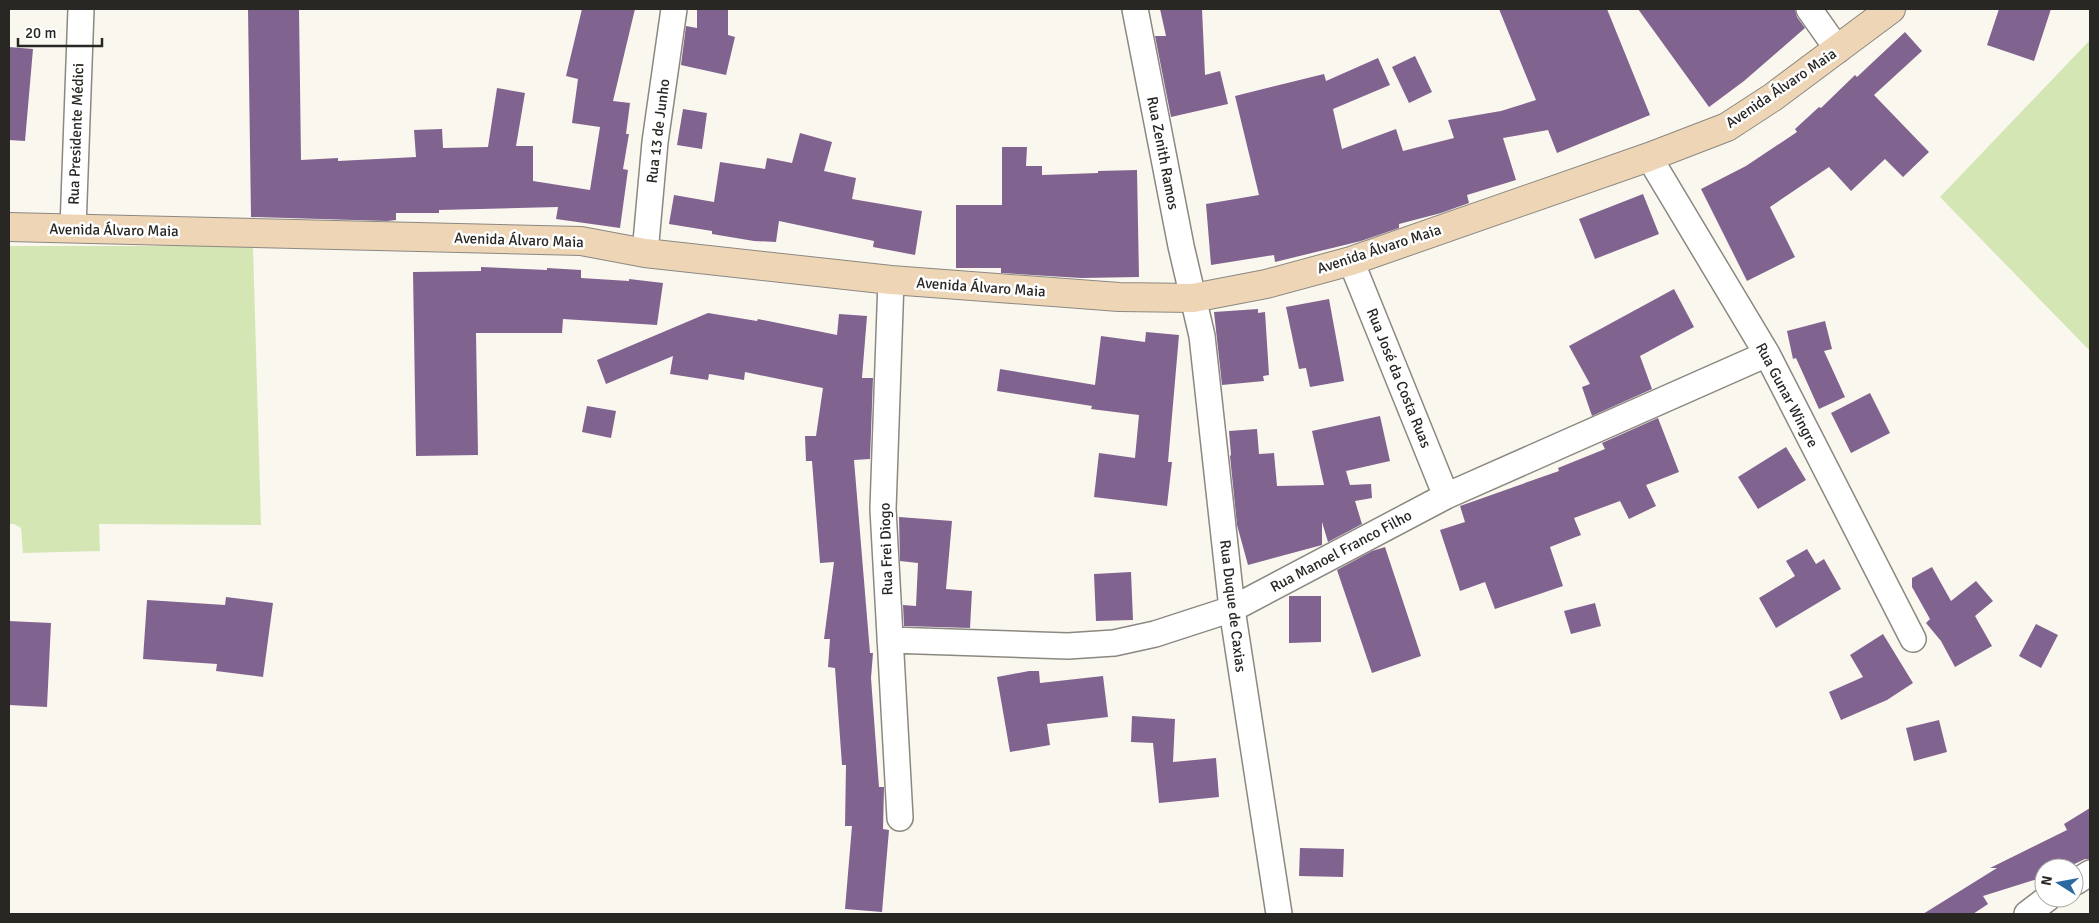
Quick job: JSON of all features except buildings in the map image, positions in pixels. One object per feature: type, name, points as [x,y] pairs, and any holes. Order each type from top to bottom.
[{"type":"street","name":"Rua Presidente Médici","points":[[73,228],[81,9]]},
{"type":"street","name":"Rua 13 de Junho","points":[[645,253],[655,142],[674,9]]},
{"type":"street","name":"Rua Zenith Ramos","points":[[1135,9],[1193,298]]},
{"type":"street","points":[[1809,9],[1838,50]]},
{"type":"street","name":"Avenida Álvaro Maia","points":[[9,227],[581,241],[645,253],[891,280],[1119,297],[1193,298],[1266,284],[1351,261],[1650,157],[1728,127],[1774,97],[1891,9]]},
{"type":"street","name":"Rua Gunar Wingre","points":[[1650,157],[1767,354],[1913,639]]},
{"type":"street","name":"Rua José da Costa Ruas","points":[[1351,261],[1446,496]]},
{"type":"street","name":"Rua Frei Diogo","points":[[891,280],[883,509],[900,818]]},
{"type":"street","name":"Rua Duque de Caxias","points":[[1193,298],[1202,336],[1232,609],[1279,914]]},
{"type":"street","name":"Rua Manoel Franco Filho","points":[[890,640],[1068,646],[1114,643],[1155,634],[1232,609],[1446,496],[1767,354]]},
{"type":"green space","points":[[2090,40],[2090,351],[1940,197]]},
{"type":"green space","points":[[9,246],[253,246],[261,525],[99,524],[100,551],[23,553],[21,528],[14,524],[9,524]]}]
